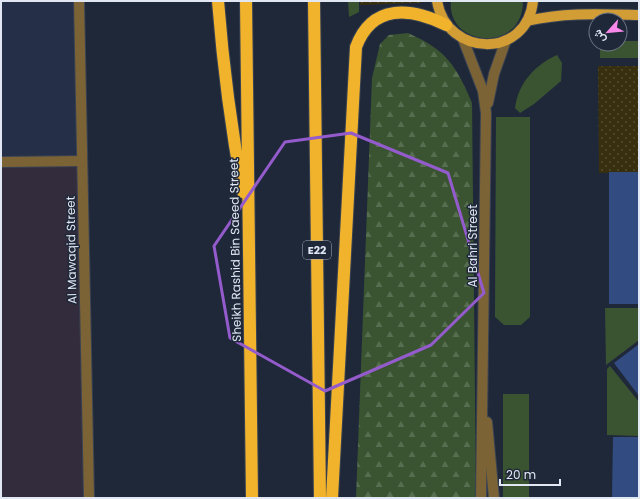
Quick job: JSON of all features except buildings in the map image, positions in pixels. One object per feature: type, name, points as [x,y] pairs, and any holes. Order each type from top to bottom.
[{"type":"highway","points":[[218,1],[223,64],[231,129],[249,226]]},
{"type":"highway","name":"Sheikh Rashid Bin Saeed Street","points":[[246,1],[252,498]]},
{"type":"highway","name":"E22","points":[[314,1],[320,498]]},
{"type":"highway","points":[[332,498],[356,47],[364,29],[380,16],[397,12],[414,12],[430,17],[446,25]]},
{"type":"main road","points":[[437,1],[439,11],[446,25],[463,39],[477,44],[492,44],[506,40],[522,29],[527,21],[534,1]]},
{"type":"main road","points":[[527,21],[554,15],[575,13],[639,15]]},
{"type":"street","name":"Al Mawaqid Street","points":[[79,1],[88,498]]},
{"type":"street","name":"Al Bahri Street","points":[[463,39],[483,91],[486,113],[484,378],[481,498]]},
{"type":"street","name":"Al Bahri Street","points":[[486,113],[494,74],[506,40]]},
{"type":"street","points":[[1,162],[82,161]]},
{"type":"street","name":"Al Bahri Street","points":[[484,378],[494,498]]},
{"type":"highlighted area","points":[[351,133],[448,173],[484,293],[431,345],[325,391],[230,338],[214,246],[285,142]]},
{"type":"shaded area","points":[[1,1],[79,1],[82,161],[1,162]]},
{"type":"shaded area","points":[[82,161],[89,498],[1,498],[1,164]]},
{"type":"green space","points":[[348,1],[359,1],[359,12],[349,17]]},
{"type":"green space","points":[[451,1],[523,1],[520,18],[511,30],[499,36],[485,38],[472,35],[460,28],[453,16]]},
{"type":"green space","points":[[408,33],[432,46],[448,60],[461,78],[472,103],[476,498],[356,498],[372,78],[380,44],[389,35]]},
{"type":"green space","points":[[628,41],[639,41],[639,58],[600,58],[600,52],[628,52]]},
{"type":"green space","points":[[557,55],[562,63],[561,81],[534,104],[520,113],[515,108],[524,83],[542,64]]},
{"type":"green space","points":[[496,117],[530,117],[530,317],[521,325],[504,325],[495,317]]},
{"type":"green space","points":[[605,308],[639,308],[639,340],[606,365]]},
{"type":"green space","points":[[610,366],[639,402],[639,436],[607,435],[607,369]]},
{"type":"green space","points":[[503,394],[529,394],[529,498],[503,498]]},
{"type":"sand","points":[[360,1],[421,1],[421,3],[360,5]]},
{"type":"sand","points":[[598,66],[639,66],[639,172],[599,173]]}]
